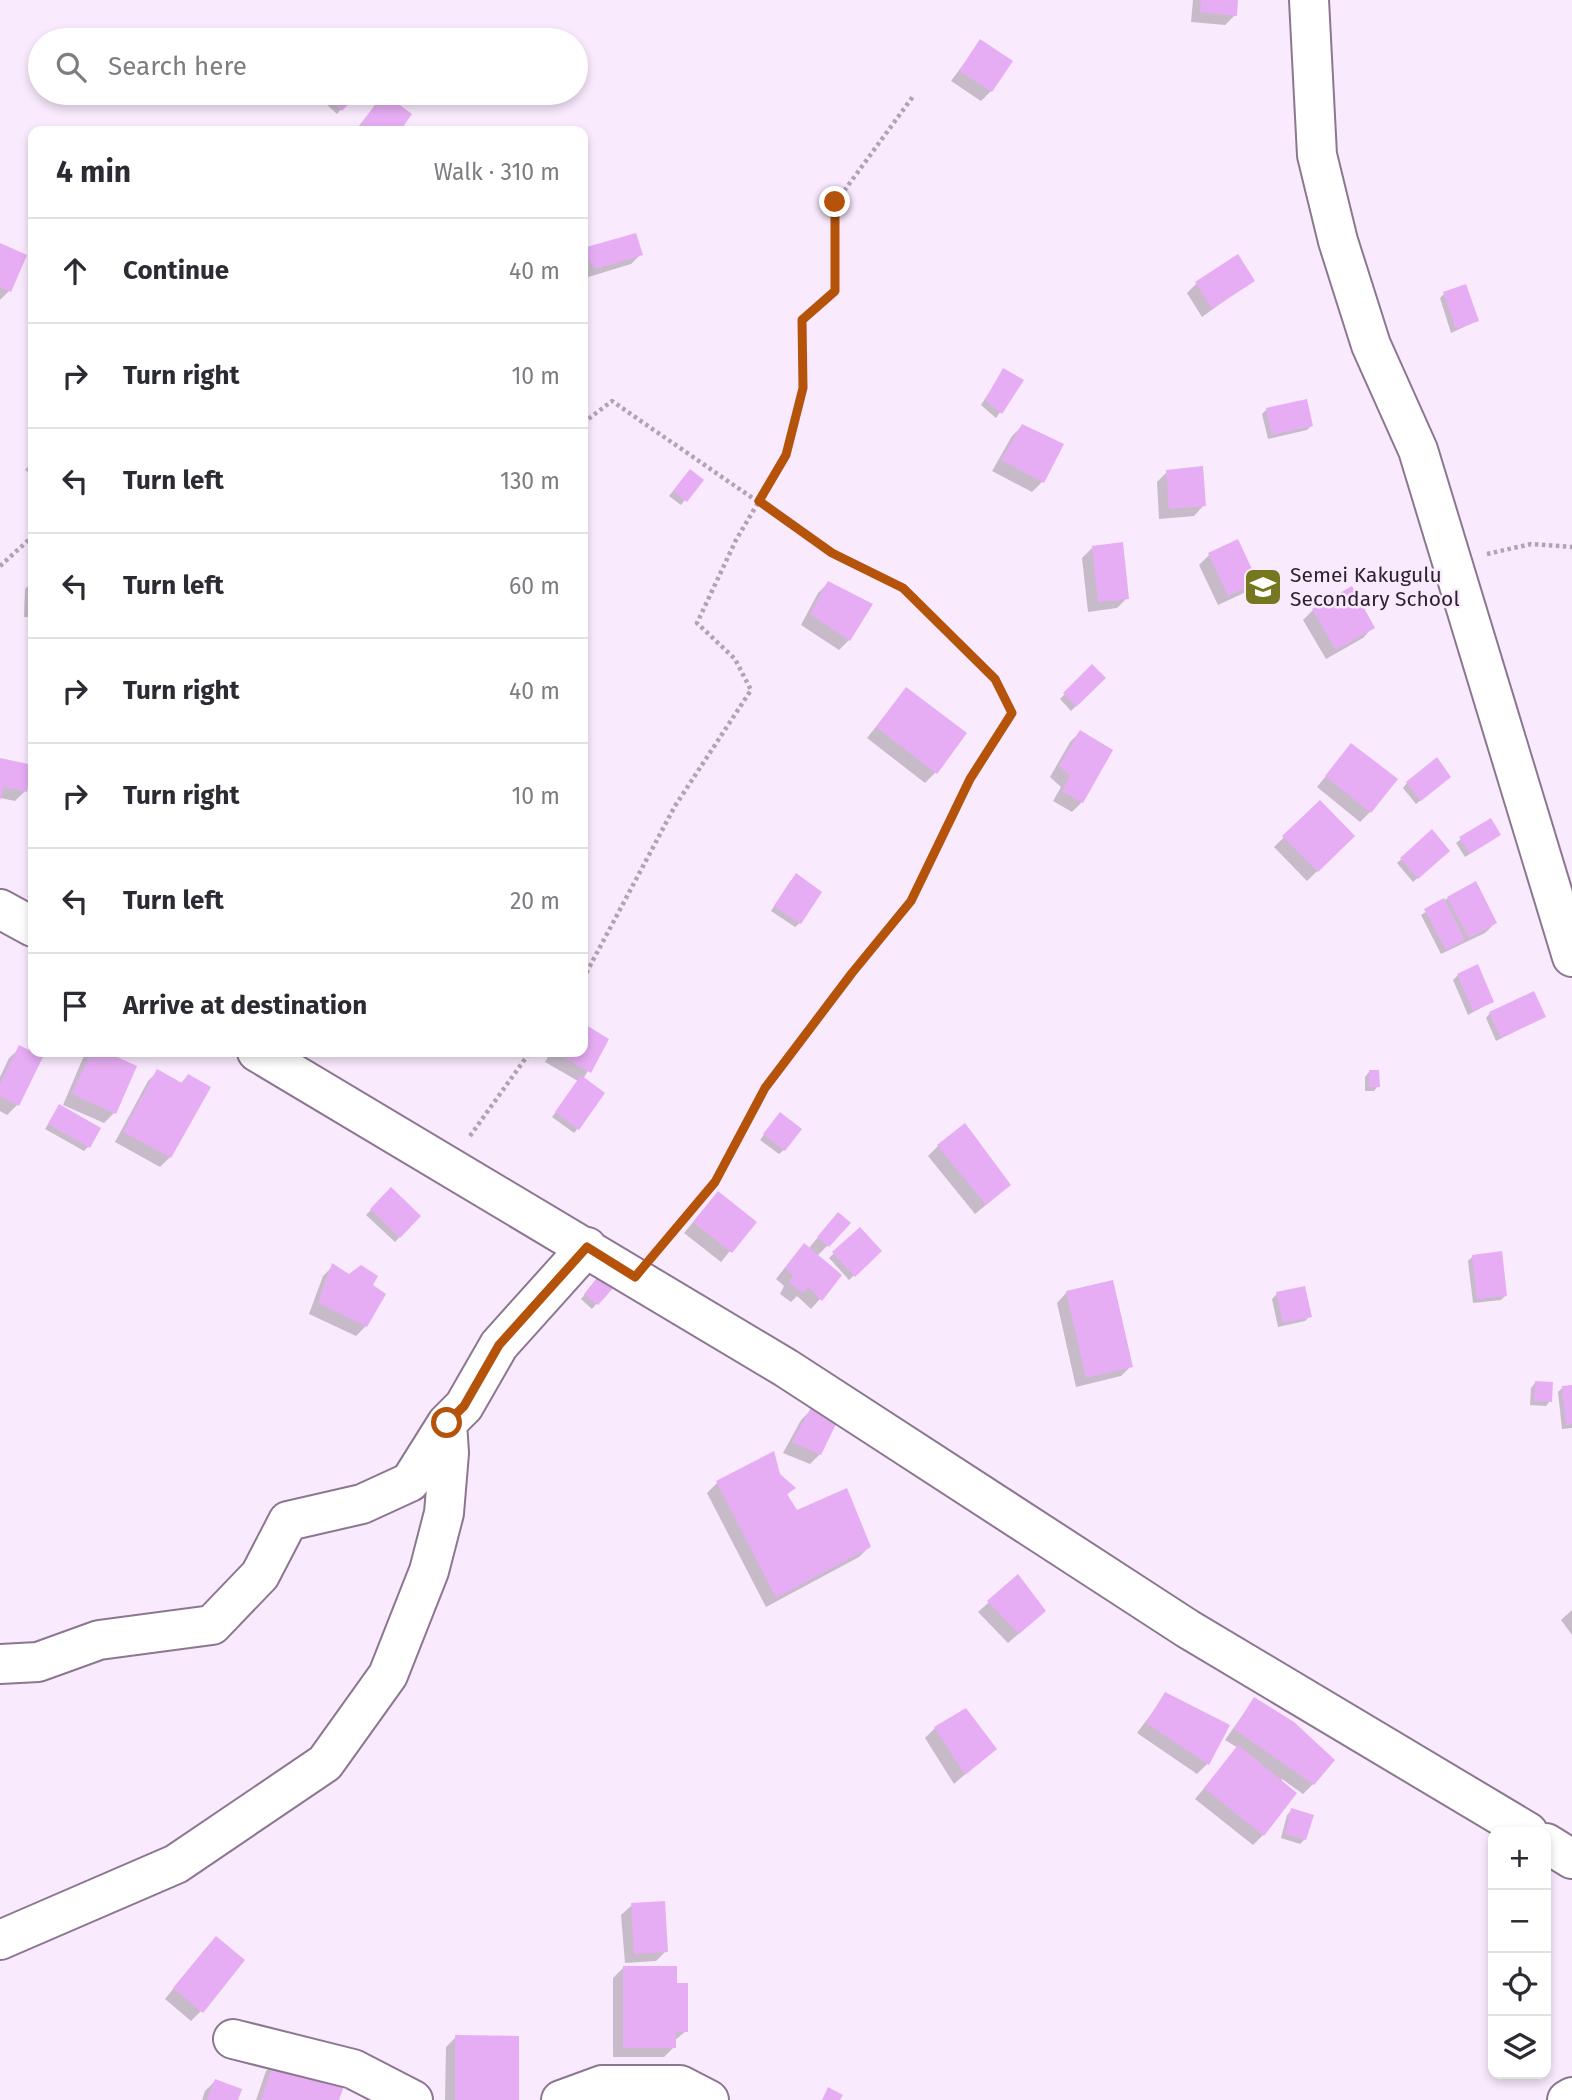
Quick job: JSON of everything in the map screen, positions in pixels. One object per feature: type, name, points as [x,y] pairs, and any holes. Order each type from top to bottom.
[{"type":"street","points":[[1309,0],[1317,155],[1338,241],[1371,345],[1418,450],[1572,957]]},
{"type":"street","points":[[0,909],[28,924]]},
{"type":"street","points":[[265,1057],[786,1368],[1188,1629],[1520,1827]]},
{"type":"street","points":[[0,1664],[38,1662],[99,1640],[212,1625],[260,1575],[288,1521],[362,1504],[410,1482],[447,1423],[464,1406],[499,1345],[587,1247]]},
{"type":"street","points":[[0,1940],[176,1864],[325,1763],[388,1675],[429,1571],[444,1513],[449,1452],[447,1423]]},
{"type":"street","points":[[1551,1846],[1572,1859]]},
{"type":"street","points":[[233,2039],[353,2069],[413,2100]]},
{"type":"street","points":[[561,2100],[602,2084],[680,2085],[709,2100]]},
{"type":"street","points":[[1567,2100],[1572,2097]]},
{"type":"path","points":[[588,970],[675,806],[751,690],[735,659],[697,624],[736,540],[786,455],[803,388],[802,320],[835,291],[835,202],[914,95]]},
{"type":"path","points":[[588,419],[612,401],[832,553],[903,588],[995,679],[1012,713],[970,779],[911,901],[852,973],[765,1088],[715,1182],[635,1277]]},
{"type":"path","points":[[0,566],[28,541]]},
{"type":"path","points":[[1453,562],[1531,544],[1572,547]]},
{"type":"path","points":[[449,1165],[526,1057]]},
{"type":"building","points":[[1201,0],[1238,0],[1237,16],[1200,12]]},
{"type":"building","points":[[980,39],[1013,61],[992,92],[959,71]]},
{"type":"building","points":[[336,105],[348,105],[342,111]]},
{"type":"building","points":[[375,105],[400,105],[412,114],[404,126],[361,125]]},
{"type":"building","points":[[636,233],[643,255],[595,269],[588,258],[588,247]]},
{"type":"building","points":[[0,243],[27,255],[11,292],[0,287]]},
{"type":"building","points":[[1238,254],[1255,281],[1212,309],[1195,282]]},
{"type":"building","points":[[1466,284],[1479,321],[1456,329],[1443,292]]},
{"type":"building","points":[[1003,368],[1024,380],[1002,414],[985,400]]},
{"type":"building","points":[[1307,399],[1313,426],[1272,435],[1266,408]]},
{"type":"building","points":[[1022,424],[1064,444],[1044,483],[1001,460]]},
{"type":"building","points":[[1203,466],[1206,506],[1169,509],[1166,470]]},
{"type":"building","points":[[690,469],[704,480],[687,502],[673,491]]},
{"type":"building","points":[[1238,539],[1258,582],[1228,596],[1208,553]]},
{"type":"building","points":[[1123,542],[1129,599],[1098,602],[1092,546]]},
{"type":"building","points":[[828,581],[873,604],[850,641],[810,614]]},
{"type":"building","points":[[1352,586],[1375,628],[1336,650],[1312,609]]},
{"type":"building","points":[[1092,664],[1106,678],[1076,707],[1063,693]]},
{"type":"building","points":[[906,687],[967,733],[937,774],[876,727]]},
{"type":"building","points":[[1080,730],[1113,750],[1083,803],[1062,791],[1070,776],[1059,766]]},
{"type":"building","points":[[1351,743],[1398,779],[1371,813],[1325,776]]},
{"type":"building","points":[[1437,757],[1451,777],[1421,801],[1406,782]]},
{"type":"building","points":[[0,758],[28,764],[27,792],[4,787],[0,801]]},
{"type":"building","points":[[1320,800],[1355,836],[1318,872],[1282,836]]},
{"type":"building","points":[[1491,818],[1501,835],[1470,854],[1459,837]]},
{"type":"building","points":[[1432,829],[1450,851],[1418,879],[1400,858]]},
{"type":"building","points":[[796,873],[822,892],[801,924],[774,906]]},
{"type":"building","points":[[1476,881],[1497,923],[1469,938],[1447,897]]},
{"type":"building","points":[[1444,898],[1465,940],[1446,950],[1424,909]]},
{"type":"building","points":[[1478,964],[1494,1002],[1473,1011],[1457,974]]},
{"type":"building","points":[[1534,991],[1546,1017],[1501,1038],[1489,1012]]},
{"type":"building","points":[[588,1026],[609,1039],[591,1073],[563,1057],[588,1057]]},
{"type":"building","points":[[19,1045],[28,1050],[28,1057],[43,1057],[19,1106],[0,1096],[0,1084]]},
{"type":"building","points":[[89,1057],[117,1057],[137,1066],[116,1114],[72,1094]]},
{"type":"building","points":[[157,1069],[182,1083],[188,1074],[211,1087],[171,1158],[123,1132]]},
{"type":"building","points":[[1369,1070],[1379,1070],[1380,1087],[1369,1087]]},
{"type":"building","points":[[581,1075],[605,1093],[579,1130],[555,1112]]},
{"type":"building","points":[[59,1104],[101,1128],[90,1148],[48,1124]]},
{"type":"building","points":[[780,1112],[802,1129],[785,1151],[763,1134]]},
{"type":"building","points":[[965,1123],[1011,1185],[986,1205],[937,1145]]},
{"type":"building","points":[[391,1187],[421,1216],[400,1238],[370,1209]]},
{"type":"building","points":[[718,1191],[757,1222],[732,1253],[693,1222]]},
{"type":"building","points":[[838,1212],[851,1223],[829,1247],[817,1237]]},
{"type":"building","points":[[860,1227],[882,1251],[855,1277],[832,1252]]},
{"type":"building","points":[[804,1243],[842,1275],[822,1301],[808,1287],[803,1293],[789,1283],[793,1275],[785,1268]]},
{"type":"building","points":[[1502,1251],[1507,1296],[1477,1299],[1472,1255]]},
{"type":"building","points":[[332,1263],[349,1274],[361,1265],[378,1276],[373,1285],[386,1294],[367,1327],[318,1303]]},
{"type":"building","points":[[600,1274],[615,1286],[598,1305],[584,1294]]},
{"type":"building","points":[[1113,1280],[1133,1367],[1086,1378],[1066,1291]]},
{"type":"building","points":[[1305,1286],[1312,1317],[1283,1323],[1276,1292]]},
{"type":"building","points":[[1535,1381],[1553,1382],[1552,1402],[1534,1401]]},
{"type":"building","points":[[1572,1385],[1572,1424],[1566,1425],[1562,1386]]},
{"type":"building","points":[[811,1408],[837,1422],[821,1455],[792,1442]]},
{"type":"building","points":[[774,1451],[780,1474],[796,1488],[787,1494],[797,1510],[847,1488],[871,1547],[776,1598],[716,1481]]},
{"type":"building","points":[[1018,1574],[1046,1611],[1019,1634],[987,1601]]},
{"type":"building","points":[[1165,1692],[1230,1725],[1209,1765],[1146,1723]]},
{"type":"building","points":[[1254,1697],[1294,1722],[1335,1760],[1314,1785],[1234,1729]]},
{"type":"building","points":[[966,1708],[997,1749],[965,1775],[934,1727]]},
{"type":"building","points":[[1238,1745],[1297,1793],[1264,1836],[1204,1788]]},
{"type":"building","points":[[1291,1808],[1314,1815],[1306,1840],[1285,1834]]},
{"type":"building","points":[[665,1901],[668,1952],[634,1954],[631,1903]]},
{"type":"building","points":[[216,1936],[245,1960],[203,2013],[173,1988]]},
{"type":"building","points":[[623,1966],[677,1966],[677,1983],[688,1983],[688,2032],[676,2032],[676,2048],[623,2048]]},
{"type":"building","points":[[455,2035],[519,2036],[519,2100],[455,2100]]},
{"type":"building","points":[[275,2059],[345,2083],[339,2100],[261,2100]]},
{"type":"building","points":[[215,2079],[242,2089],[238,2100],[207,2100]]},
{"type":"building","points":[[828,2087],[843,2095],[840,2100],[822,2100]]},
{"type":"place","name":"Semei Kakugulu Secondary School","points":[[1263,587]]},
{"type":"route","points":[[447,1423],[464,1406],[499,1345],[587,1247],[635,1277],[715,1182],[765,1088],[852,973],[911,901],[970,779],[1012,713],[995,679],[903,588],[832,553],[759,501],[786,455],[803,388],[802,320],[835,291],[835,202]]}]
